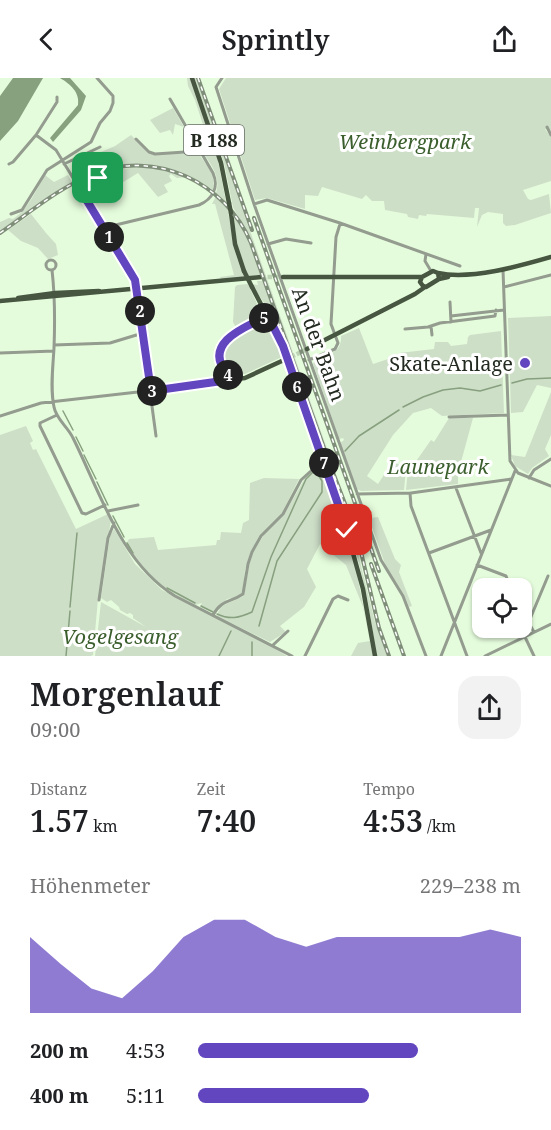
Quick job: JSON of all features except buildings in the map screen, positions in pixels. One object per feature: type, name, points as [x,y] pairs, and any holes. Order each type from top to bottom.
[{"type":"main road","name":"B 188","points":[[192,78],[221,163],[235,244],[244,272],[283,346],[347,530],[363,589],[375,656]]},
{"type":"main road","points":[[283,277],[404,277],[422,282],[438,276],[503,270],[551,257]]},
{"type":"main road","points":[[307,350],[413,295],[431,271],[438,276]]},
{"type":"main road","points":[[2,301],[84,290],[112,291],[261,277]]},
{"type":"main road","points":[[259,300],[261,310],[259,316]]},
{"type":"main road","points":[[267,314],[259,316],[229,337],[221,353],[223,367],[228,375],[235,379],[245,378],[284,360]]},
{"type":"main road","points":[[240,328],[267,314]]},
{"type":"street","points":[[11,214],[22,210],[45,172],[91,142],[98,126],[112,109],[114,101],[111,93],[98,78]]},
{"type":"street","name":"An der Bahn","points":[[222,78],[216,87],[268,244],[382,563],[403,596],[426,656]]},
{"type":"street","points":[[9,164],[36,135],[57,102],[57,97]]},
{"type":"street","points":[[103,228],[199,205],[213,192],[216,185],[215,176],[170,99]]},
{"type":"street","points":[[546,127],[551,135]]},
{"type":"street","points":[[36,135],[54,148],[135,280],[156,436]]},
{"type":"street","points":[[136,139],[155,154],[200,151]]},
{"type":"street","points":[[63,162],[100,147]]},
{"type":"street","points":[[78,186],[92,179],[110,176]]},
{"type":"street","points":[[254,204],[267,200],[460,266]]},
{"type":"street","points":[[309,360],[335,349],[338,343],[331,324],[336,237],[340,224]]},
{"type":"street","points":[[268,244],[286,239],[311,243]]},
{"type":"street","points":[[426,254],[425,261],[431,271]]},
{"type":"street","points":[[52,270],[55,295],[53,402],[57,415],[72,435],[134,559],[159,586],[175,596],[292,656]]},
{"type":"street","points":[[503,270],[510,460],[515,471],[551,486]]},
{"type":"street","points":[[504,287],[551,275]]},
{"type":"street","points":[[450,302],[451,322]]},
{"type":"street","points":[[405,329],[495,316],[496,310]]},
{"type":"street","points":[[452,316],[504,310]]},
{"type":"street","points":[[431,326],[432,335]]},
{"type":"street","points":[[54,345],[112,343],[143,333]]},
{"type":"street","points":[[0,353],[54,351]]},
{"type":"street","points":[[0,416],[35,404],[217,384],[228,375]]},
{"type":"street","points":[[57,415],[40,423],[40,426],[82,513],[86,514],[105,505]]},
{"type":"street","points":[[449,417],[507,415]]},
{"type":"street","points":[[529,478],[534,470],[551,459]]},
{"type":"street","points":[[213,615],[226,601],[243,594],[252,552],[261,536],[283,514],[301,480],[314,465]]},
{"type":"street","points":[[441,656],[515,471]]},
{"type":"street","points":[[357,494],[410,493],[511,479]]},
{"type":"street","points":[[456,488],[481,555]]},
{"type":"street","points":[[410,493],[411,506],[467,656]]},
{"type":"street","points":[[108,511],[138,505]]},
{"type":"street","points":[[99,600],[108,538],[114,523]]},
{"type":"street","points":[[429,553],[491,530]]},
{"type":"street","points":[[477,565],[507,578]]},
{"type":"street","points":[[548,576],[531,616],[530,625],[534,632],[551,624]]},
{"type":"street","points":[[305,656],[333,599],[338,596],[348,600]]},
{"type":"street","points":[[273,645],[288,632]]},
{"type":"street","points":[[484,656],[523,638]]},
{"type":"street","points":[[525,638],[534,656]]},
{"type":"green space","points":[[187,78],[190,78],[217,155],[226,202],[216,193],[216,176],[202,151],[212,145],[188,86]]},
{"type":"green space","points":[[194,78],[196,78],[330,457],[328,457],[252,243],[233,207],[224,163]]},
{"type":"green space","name":"Weinbergpark","points":[[226,78],[551,78],[551,131],[545,129],[551,137],[551,181],[523,190],[531,200],[549,194],[551,213],[506,226],[503,223],[503,214],[488,212],[482,215],[477,227],[479,208],[475,208],[474,218],[427,214],[426,216],[419,215],[418,219],[408,217],[407,214],[385,210],[384,201],[372,201],[366,195],[362,199],[322,187],[318,196],[305,195],[305,209],[267,198],[255,200],[219,89]]},
{"type":"green space","points":[[173,108],[184,127],[175,124],[173,135],[170,130],[160,133],[150,120]]},
{"type":"green space","points":[[131,135],[149,153],[199,154],[213,174],[213,190],[180,172],[146,165],[110,168],[76,180],[74,178],[104,163],[101,152]]},
{"type":"green space","points":[[140,167],[187,177],[177,178],[171,174],[169,176],[172,181],[164,185],[168,192],[158,197],[138,173],[120,184],[111,171],[77,183],[111,170]]},
{"type":"green space","points":[[45,175],[54,182],[68,175],[72,182],[0,231],[0,222],[19,215]]},
{"type":"green space","points":[[216,196],[227,206],[234,245],[245,277],[221,279],[220,277],[234,275],[215,204],[212,204]]},
{"type":"green space","points":[[31,214],[56,244],[58,255],[48,259],[38,248],[21,241],[8,230]]},
{"type":"green space","points":[[234,217],[246,233],[262,275],[248,276],[237,244]]},
{"type":"green space","points":[[257,281],[263,281],[351,525],[375,622],[388,656],[377,656],[366,592],[353,540],[280,331],[252,284],[258,285]]},
{"type":"green space","points":[[248,284],[257,306],[257,315],[236,328],[233,322],[235,287]]},
{"type":"green space","points":[[551,316],[551,388],[537,385],[523,412],[511,413],[508,318]]},
{"type":"green space","points":[[260,320],[268,321],[284,356],[245,374],[236,374],[227,369],[224,360],[227,344],[238,333]]},
{"type":"green space","points":[[359,328],[373,364],[394,357],[398,359],[399,353],[434,349],[435,342],[448,342],[451,346],[467,344],[470,335],[501,331],[504,413],[442,416],[431,408],[413,413],[393,435],[367,476],[378,484],[393,461],[406,469],[404,490],[361,491],[357,489],[340,443],[344,440],[339,439],[313,364],[315,360],[337,349],[341,336]]},
{"type":"green space","points":[[551,392],[551,435],[545,449],[549,456],[532,468],[528,474],[515,466],[511,455],[525,457]]},
{"type":"green space","name":"Launepark","points":[[449,418],[473,418],[458,473],[458,484],[406,490],[408,469],[412,467],[431,440],[434,442]]},
{"type":"green space","points":[[26,426],[33,441],[30,443],[33,450],[36,449],[76,529],[108,514],[111,520],[98,599],[93,655],[91,656],[0,656],[0,435]]},
{"type":"green space","points":[[318,450],[355,564],[373,656],[351,656],[358,643],[370,641],[363,607],[346,565],[320,544],[307,569],[316,587],[304,607],[280,626],[286,632],[270,642],[217,616],[224,605],[244,595],[253,553],[265,533],[285,513],[305,478],[316,466],[313,464]]},
{"type":"green space","points":[[264,478],[299,479],[281,515],[261,535],[251,551],[245,570],[243,593],[227,599],[213,613],[200,607],[202,603],[195,605],[164,586],[149,573],[126,544],[129,539],[154,537],[158,550],[216,545],[217,540],[220,540],[221,532],[241,533],[243,523],[249,520],[250,483]]},
{"type":"green space","points":[[366,510],[370,518],[378,517],[395,559],[401,565],[399,572],[412,606],[409,607],[386,567]]},
{"type":"green space","name":"Vogelgesang","points":[[114,529],[135,564],[162,590],[259,639],[287,656],[95,656],[101,602],[146,627],[130,613],[127,614],[120,610],[111,600],[107,602],[101,598],[110,536]]},
{"type":"shaded area","points":[[13,78],[43,78],[18,121],[0,141],[0,96]]},
{"type":"shaded area","points":[[60,78],[70,78],[86,96],[81,110],[53,142],[50,138],[78,105],[76,92]]},
{"type":"waterway","points":[[512,383],[527,379],[551,378]]},
{"type":"waterway","points":[[403,407],[443,390],[460,388],[480,391],[501,385]]},
{"type":"waterway","points":[[345,451],[359,436],[399,410]]},
{"type":"waterway","points":[[63,411],[73,430]]},
{"type":"waterway","points":[[76,437],[83,451]]},
{"type":"waterway","points":[[84,455],[96,479]]},
{"type":"waterway","points":[[259,626],[277,561],[322,492],[322,481],[315,470],[320,460]]},
{"type":"waterway","points":[[217,614],[234,618],[252,612],[271,557],[306,479],[315,470]]},
{"type":"waterway","points":[[97,482],[108,505]]},
{"type":"waterway","points":[[113,516],[124,537]]},
{"type":"waterway","points":[[70,607],[77,533]]},
{"type":"waterway","points":[[127,543],[133,553]]},
{"type":"waterway","points":[[167,588],[195,603]]},
{"type":"waterway","points":[[201,606],[213,612]]},
{"type":"waterway","points":[[66,656],[70,611]]},
{"type":"waterway","points":[[219,656],[231,631]]},
{"type":"waterway","points":[[252,642],[252,656]]},
{"type":"tunnel","points":[[261,277],[282,277]]},
{"type":"tunnel","points":[[285,360],[307,349]]},
{"type":"railway","points":[[198,78],[252,230]]},
{"type":"railway","points":[[0,233],[81,179],[117,167],[141,166],[164,169],[186,176],[206,188],[224,203],[239,221],[251,243],[357,535],[379,628],[389,656]]},
{"type":"railway","points":[[254,218],[379,571]]},
{"type":"railway","points":[[371,564],[404,656]]},
{"type":"place","name":"Skate-Anlage","points":[[525,363]]},
{"type":"route","points":[[98,178],[78,186],[135,280],[151,391],[217,384],[222,381],[228,375],[221,360],[226,340],[240,328],[268,316],[283,346],[347,530]]}]
